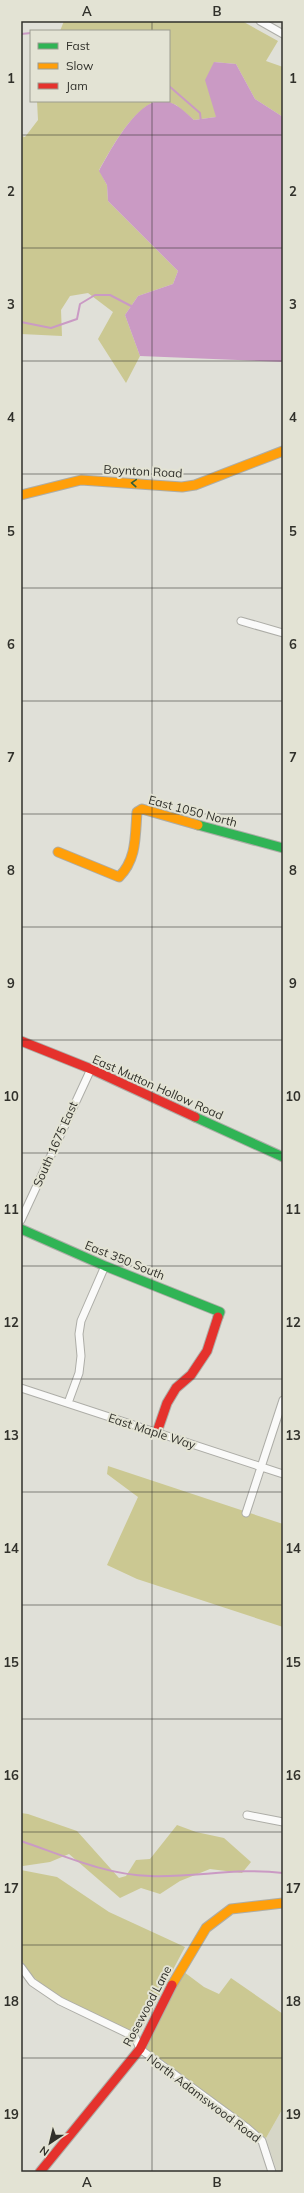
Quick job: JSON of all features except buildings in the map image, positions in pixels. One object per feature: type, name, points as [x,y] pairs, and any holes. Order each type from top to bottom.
[{"type":"street","points":[[260,21],[283,34]]},
{"type":"street","name":"Boynton Road","points":[[21,495],[81,480],[173,485],[182,487],[195,485],[283,451]]},
{"type":"street","points":[[241,621],[283,633]]},
{"type":"street","name":"East 1050 North","points":[[58,852],[119,877],[128,870],[132,860],[137,812],[142,809],[283,848]]},
{"type":"street","name":"East Mutton Hollow Road","points":[[21,1041],[91,1069],[283,1156]]},
{"type":"street","name":"South 1675 East","points":[[21,1220],[91,1069]]},
{"type":"street","name":"East 350 South","points":[[21,1229],[105,1266],[220,1312],[207,1351],[191,1375],[176,1388],[167,1403],[156,1432]]},
{"type":"street","points":[[68,1403],[79,1373],[82,1356],[79,1334],[81,1321],[105,1266]]},
{"type":"street","name":"East Maple Way","points":[[21,1388],[283,1474]]},
{"type":"street","points":[[246,1513],[283,1400]]},
{"type":"street","points":[[247,1815],[283,1822]]},
{"type":"street","name":"Rosewood Lane","points":[[40,2172],[140,2049],[178,1972],[206,1928],[231,1909],[283,1903]]},
{"type":"street","name":"North Adamswood Road","points":[[21,1967],[32,1982],[60,2001],[135,2037],[140,2049],[262,2141],[272,2172]]},
{"type":"shaded area","points":[[64,21],[242,21],[278,41],[266,61],[283,67],[283,117],[255,99],[236,64],[214,62],[216,117],[194,120],[176,105],[168,102],[170,102],[170,30],[60,30]]},
{"type":"shaded area","points":[[214,62],[236,64],[255,99],[283,117],[283,362],[140,356],[125,315],[138,296],[173,284],[178,271],[108,201],[107,185],[99,171],[126,126],[136,115],[154,102],[169,102],[174,104],[194,120],[216,117],[205,80]]},
{"type":"shaded area","points":[[37,102],[154,102],[137,114],[122,131],[99,170],[107,185],[108,201],[178,271],[173,284],[138,296],[125,315],[140,356],[126,383],[98,339],[113,312],[88,293],[70,296],[61,310],[62,336],[21,334],[21,136],[25,137],[38,120]]},
{"type":"shaded area","points":[[108,1466],[283,1524],[283,1627],[137,1579],[107,1565],[138,1497],[107,1474]]},
{"type":"shaded area","points":[[21,1813],[77,1831],[119,1878],[126,1876],[136,1860],[150,1859],[177,1825],[196,1832],[224,1838],[251,1862],[242,1873],[210,1869],[180,1881],[160,1894],[141,1888],[120,1898],[69,1854],[50,1862],[23,1866],[21,1865]]},
{"type":"shaded area","points":[[21,1870],[57,1877],[109,1912],[185,1947],[139,2034],[91,2013],[56,1995],[41,1984],[29,1972],[21,1959]]},
{"type":"shaded area","points":[[184,1972],[204,1987],[219,1994],[231,1978],[283,2014],[283,2108],[266,2138],[145,2046]]},
{"type":"shaded area","points":[[283,2108],[283,2172],[277,2172],[266,2138]]},
{"type":"waterway","points":[[21,34],[30,33]]},
{"type":"waterway","points":[[170,87],[200,113],[201,122]]},
{"type":"waterway","points":[[21,322],[51,328],[77,319],[80,304],[95,295],[110,295],[133,307]]},
{"type":"waterway","points":[[21,1841],[84,1863],[134,1875],[183,1876],[249,1871],[283,1873]]},
{"type":"traffic: fast","points":[[198,825],[283,848]]},
{"type":"traffic: fast","points":[[195,1117],[283,1157]]},
{"type":"traffic: fast","points":[[21,1229],[105,1266],[220,1312],[218,1317]]},
{"type":"traffic: slow","points":[[21,495],[81,480],[182,487],[195,485],[283,451]]},
{"type":"traffic: slow","points":[[58,852],[119,877],[125,870],[132,855],[137,812],[142,809],[198,825]]},
{"type":"traffic: slow","points":[[172,1985],[206,1928],[231,1909],[283,1903]]},
{"type":"traffic: jam","points":[[21,1041],[91,1069],[195,1117]]},
{"type":"traffic: jam","points":[[157,1432],[167,1403],[176,1388],[191,1375],[207,1351],[218,1317]]},
{"type":"traffic: jam","points":[[40,2172],[140,2049],[172,1985]]}]
